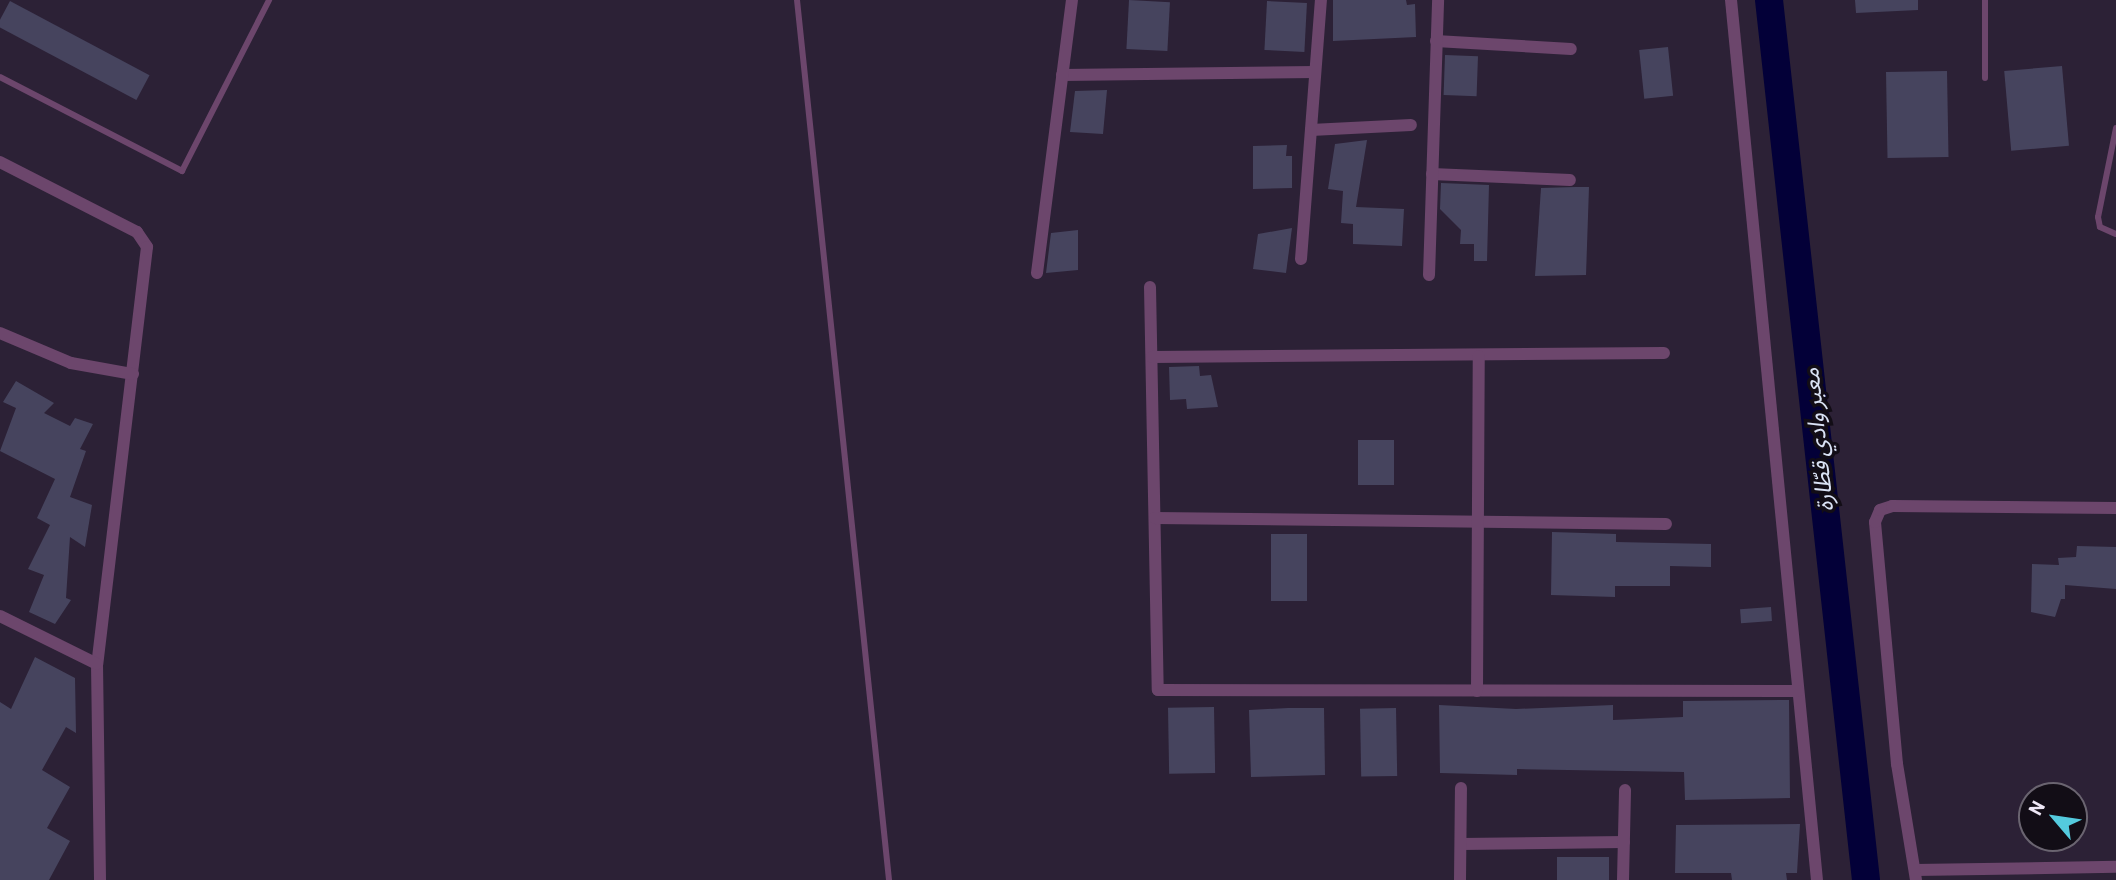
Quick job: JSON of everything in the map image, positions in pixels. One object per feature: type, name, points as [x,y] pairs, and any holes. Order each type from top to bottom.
[{"type":"street","points":[[1037,272],[1072,0]]},
{"type":"street","points":[[1301,259],[1321,0]]},
{"type":"street","points":[[1430,275],[1438,0]]},
{"type":"street","points":[[1731,0],[1817,880]]},
{"type":"street","points":[[1436,41],[1571,49]]},
{"type":"street","points":[[1062,75],[1315,72]]},
{"type":"street","points":[[1311,130],[1411,125]]},
{"type":"street","points":[[0,162],[146,239],[133,374],[97,664],[100,880]]},
{"type":"street","points":[[1433,174],[1570,180]]},
{"type":"street","points":[[1150,287],[1158,690],[1798,691]]},
{"type":"street","points":[[0,333],[71,363],[133,374]]},
{"type":"street","points":[[1152,357],[1664,353]]},
{"type":"street","points":[[1477,691],[1479,356]]},
{"type":"street","points":[[2116,508],[1892,506],[1880,510],[1875,522],[1897,764],[1916,875],[2116,867]]},
{"type":"street","points":[[1155,517],[1478,519],[1666,524]]},
{"type":"street","points":[[0,616],[97,664]]},
{"type":"street","points":[[1460,880],[1461,788]]},
{"type":"street","points":[[1623,880],[1625,790]]},
{"type":"street","points":[[1461,844],[1624,842]]},
{"type":"lane","points":[[0,77],[182,171],[270,0]]},
{"type":"lane","points":[[797,0],[889,880]]},
{"type":"lane","points":[[1985,0],[1985,78]]},
{"type":"lane","points":[[2116,128],[2098,217],[2100,227],[2116,234]]},
{"type":"building","points":[[1129,0],[1170,2],[1167,51],[1126,49]]},
{"type":"building","points":[[1333,0],[1406,0],[1407,5],[1415,4],[1416,37],[1333,41]]},
{"type":"building","points":[[1855,0],[1918,0],[1918,10],[1856,13]]},
{"type":"building","points":[[10,1],[150,75],[136,100],[0,27],[0,20]]},
{"type":"building","points":[[1267,1],[1307,3],[1304,52],[1264,50]]},
{"type":"building","points":[[1668,47],[1673,96],[1644,99],[1639,50]]},
{"type":"building","points":[[1445,55],[1478,56],[1477,96],[1444,95]]},
{"type":"building","points":[[2062,66],[2069,146],[2011,151],[2004,71]]},
{"type":"building","points":[[1947,71],[1949,157],[1888,158],[1886,72]]},
{"type":"building","points":[[1107,90],[1103,134],[1070,132],[1075,91]]},
{"type":"building","points":[[1367,140],[1356,207],[1404,209],[1402,246],[1353,244],[1353,224],[1341,223],[1343,191],[1328,189],[1335,144]]},
{"type":"building","points":[[1287,145],[1286,156],[1292,156],[1292,188],[1253,189],[1253,146]]},
{"type":"building","points":[[1441,183],[1489,185],[1487,261],[1474,261],[1474,244],[1460,244],[1461,230],[1440,209]]},
{"type":"building","points":[[1589,187],[1586,275],[1535,276],[1541,188]]},
{"type":"building","points":[[1292,228],[1286,273],[1253,269],[1258,234]]},
{"type":"building","points":[[1078,230],[1078,270],[1046,273],[1051,233]]},
{"type":"building","points":[[1199,366],[1200,376],[1211,375],[1218,407],[1187,409],[1186,399],[1170,400],[1169,367]]},
{"type":"building","points":[[16,381],[54,403],[44,413],[70,426],[75,418],[93,424],[80,449],[86,451],[70,497],[92,505],[85,547],[70,537],[66,598],[71,600],[55,624],[29,612],[44,575],[28,569],[50,525],[37,518],[55,479],[0,451],[16,408],[3,402]]},
{"type":"building","points":[[1358,440],[1394,440],[1394,485],[1358,485]]},
{"type":"building","points":[[1552,532],[1616,534],[1616,542],[1711,544],[1711,567],[1670,566],[1670,586],[1615,586],[1615,597],[1551,595]]},
{"type":"building","points":[[1271,534],[1307,534],[1307,601],[1271,601]]},
{"type":"building","points":[[2077,546],[2116,547],[2116,589],[2065,585],[2065,599],[2061,599],[2055,617],[2031,612],[2032,564],[2059,565],[2058,558],[2076,557]]},
{"type":"building","points":[[1771,607],[1772,621],[1741,623],[1740,609]]},
{"type":"building","points":[[35,657],[75,678],[76,733],[66,727],[42,770],[70,787],[47,828],[70,841],[49,880],[0,880],[0,702],[11,709]]},
{"type":"building","points":[[1789,700],[1790,798],[1685,800],[1684,772],[1517,769],[1517,775],[1440,773],[1439,705],[1516,709],[1613,705],[1613,720],[1683,717],[1683,701]]},
{"type":"building","points":[[1214,707],[1215,773],[1169,774],[1168,708]]},
{"type":"building","points":[[1324,708],[1325,775],[1251,777],[1249,710]]},
{"type":"building","points":[[1396,708],[1397,776],[1361,777],[1360,709]]},
{"type":"building","points":[[1800,824],[1797,873],[1786,873],[1787,880],[1732,880],[1731,873],[1675,873],[1676,825]]},
{"type":"building","points":[[1557,857],[1609,857],[1609,880],[1557,880]]},
{"type":"waterway","name":"معبر وادي قطّارة","points":[[1769,0],[1866,880]]}]
